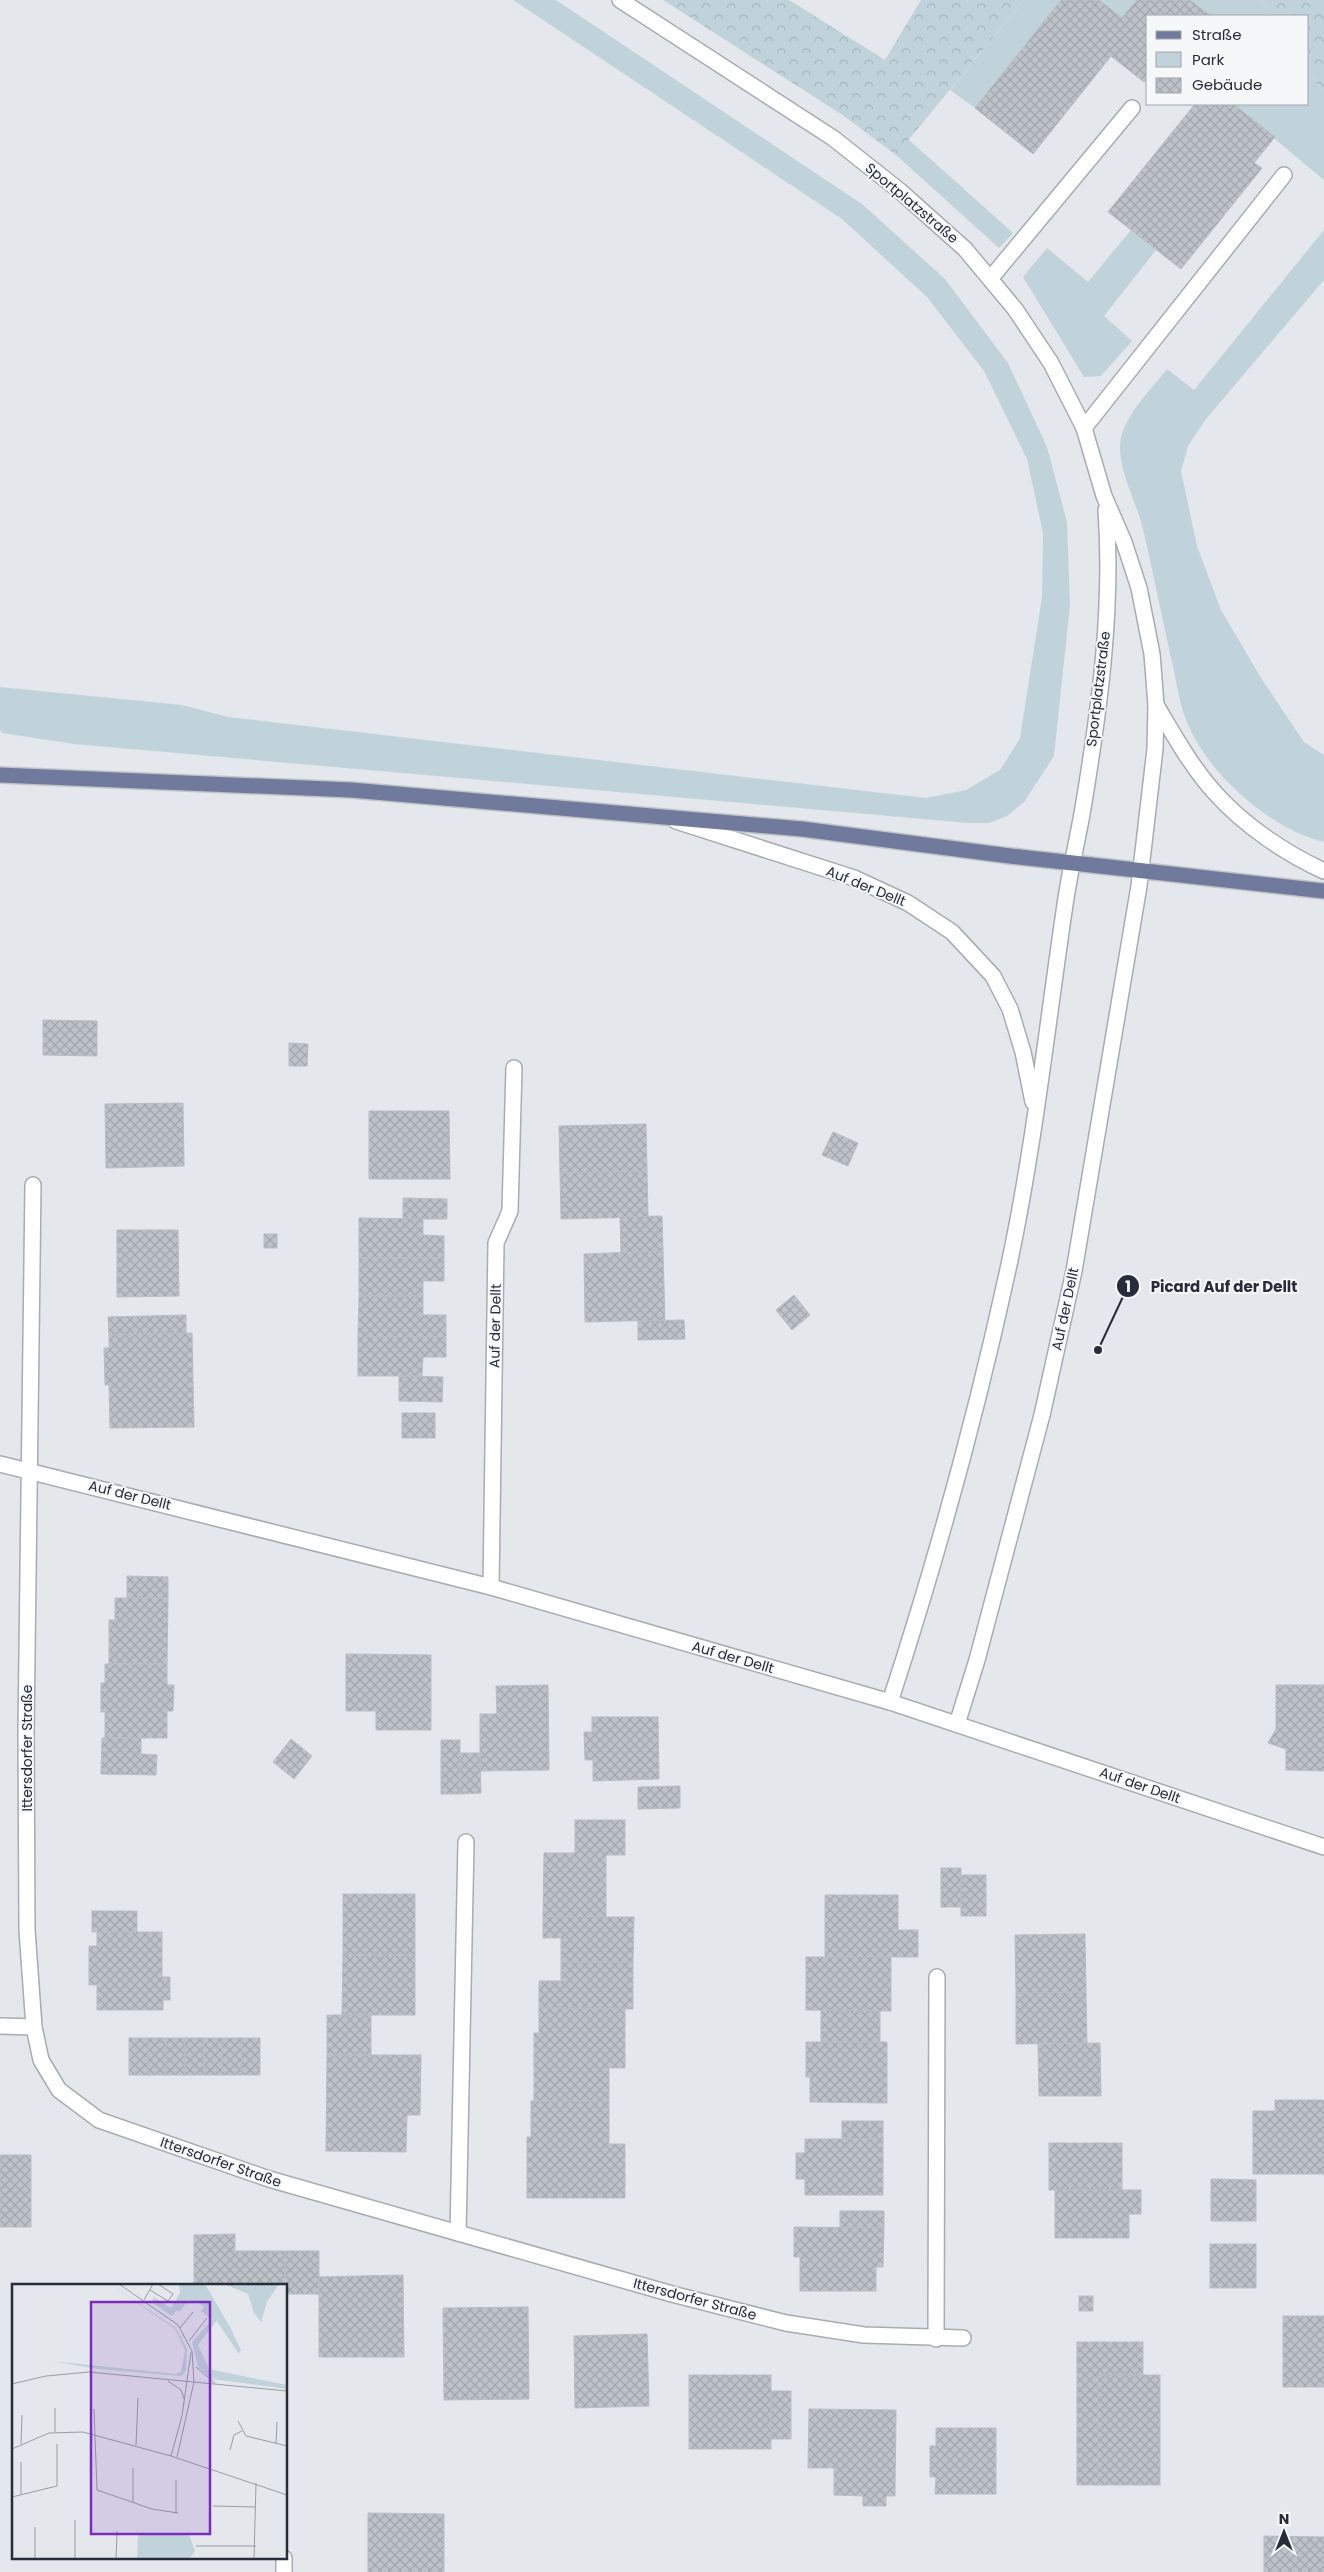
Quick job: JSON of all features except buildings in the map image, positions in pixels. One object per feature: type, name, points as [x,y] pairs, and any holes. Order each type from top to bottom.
[{"type":"main road","points":[[0,775],[351,790],[802,829],[1141,871],[1324,891]]},
{"type":"street","name":"Sportplatzstraße","points":[[620,0],[833,138],[900,191],[965,249],[1015,309],[1051,363],[1084,428],[1104,496],[1124,542],[1139,588],[1152,654],[1156,705],[1155,749],[1139,886]]},
{"type":"street","points":[[990,280],[1132,108]]},
{"type":"street","points":[[1084,428],[1284,175]]},
{"type":"street","name":"Sportplatzstraße","points":[[1069,880],[1084,803],[1105,655],[1108,541],[1104,496]]},
{"type":"street","name":"Sportplatzstraße","points":[[1156,705],[1183,751],[1216,794],[1257,830],[1302,861],[1324,871]]},
{"type":"street","name":"Auf der Dellt","points":[[666,818],[854,878],[908,902],[952,932],[993,976],[1010,1009],[1023,1052],[1035,1113]]},
{"type":"street","name":"Auf der Dellt","points":[[890,1702],[910,1642],[980,1394],[1010,1258],[1035,1113],[1069,880]]},
{"type":"street","name":"Auf der Dellt","points":[[957,1724],[977,1660],[1042,1415],[1072,1281],[1139,886]]},
{"type":"street","name":"Auf der Dellt","points":[[491,1587],[496,1243],[510,1211],[514,1068]]},
{"type":"street","points":[[31,1470],[32,1185]]},
{"type":"street","name":"Auf der Dellt","points":[[0,1464],[31,1470],[491,1587],[890,1702],[1324,1847]]},
{"type":"street","name":"Ittersdorfer Straße","points":[[31,1470],[26,1731],[27,1920],[34,2027],[41,2060],[59,2090],[99,2120],[269,2179],[672,2294],[786,2324],[864,2335],[936,2339],[964,2338]]},
{"type":"street","points":[[458,2233],[466,1842]]},
{"type":"street","points":[[936,2339],[937,1977]]},
{"type":"street","points":[[0,2026],[34,2027]]},
{"type":"green space","points":[[513,0],[556,0],[862,204],[945,279],[1008,363],[1047,447],[1067,522],[1070,605],[1054,756],[1024,802],[1007,816],[989,823],[968,823],[74,744],[2,733],[0,730],[0,687],[182,705],[228,717],[926,798],[966,790],[1000,770],[1020,738],[1042,597],[1043,533],[1027,459],[984,371],[927,297],[842,219]]},
{"type":"green space","points":[[663,0],[789,0],[885,60],[921,0],[1024,0],[896,155],[841,114]]},
{"type":"green space","points":[[1024,0],[1061,0],[975,108],[950,90]]},
{"type":"green space","points":[[1099,0],[1137,0],[1122,18]]},
{"type":"green space","points":[[1190,0],[1261,0],[1271,15],[1210,15]]},
{"type":"green space","points":[[1261,0],[1324,0],[1324,94],[1309,72],[1309,15],[1271,15]]},
{"type":"green space","points":[[1309,72],[1324,94],[1324,180],[1234,105],[1309,105]]},
{"type":"green space","points":[[908,139],[1013,233],[999,248],[896,155]]},
{"type":"green space","points":[[1131,230],[1156,250],[1104,316],[1132,341],[1101,376],[1084,377],[1023,277],[1047,248],[1088,282]]},
{"type":"green space","points":[[1324,230],[1324,280],[1206,419],[1188,446],[1181,471],[1197,546],[1221,610],[1263,681],[1304,742],[1324,755],[1324,842],[1282,825],[1241,795],[1223,777],[1194,737],[1181,703],[1144,533],[1124,473],[1120,449],[1121,438],[1128,419],[1167,369],[1194,390]]},
{"type":"place","name":"Picard Auf der Dellt","points":[[1098,1350]]}]
